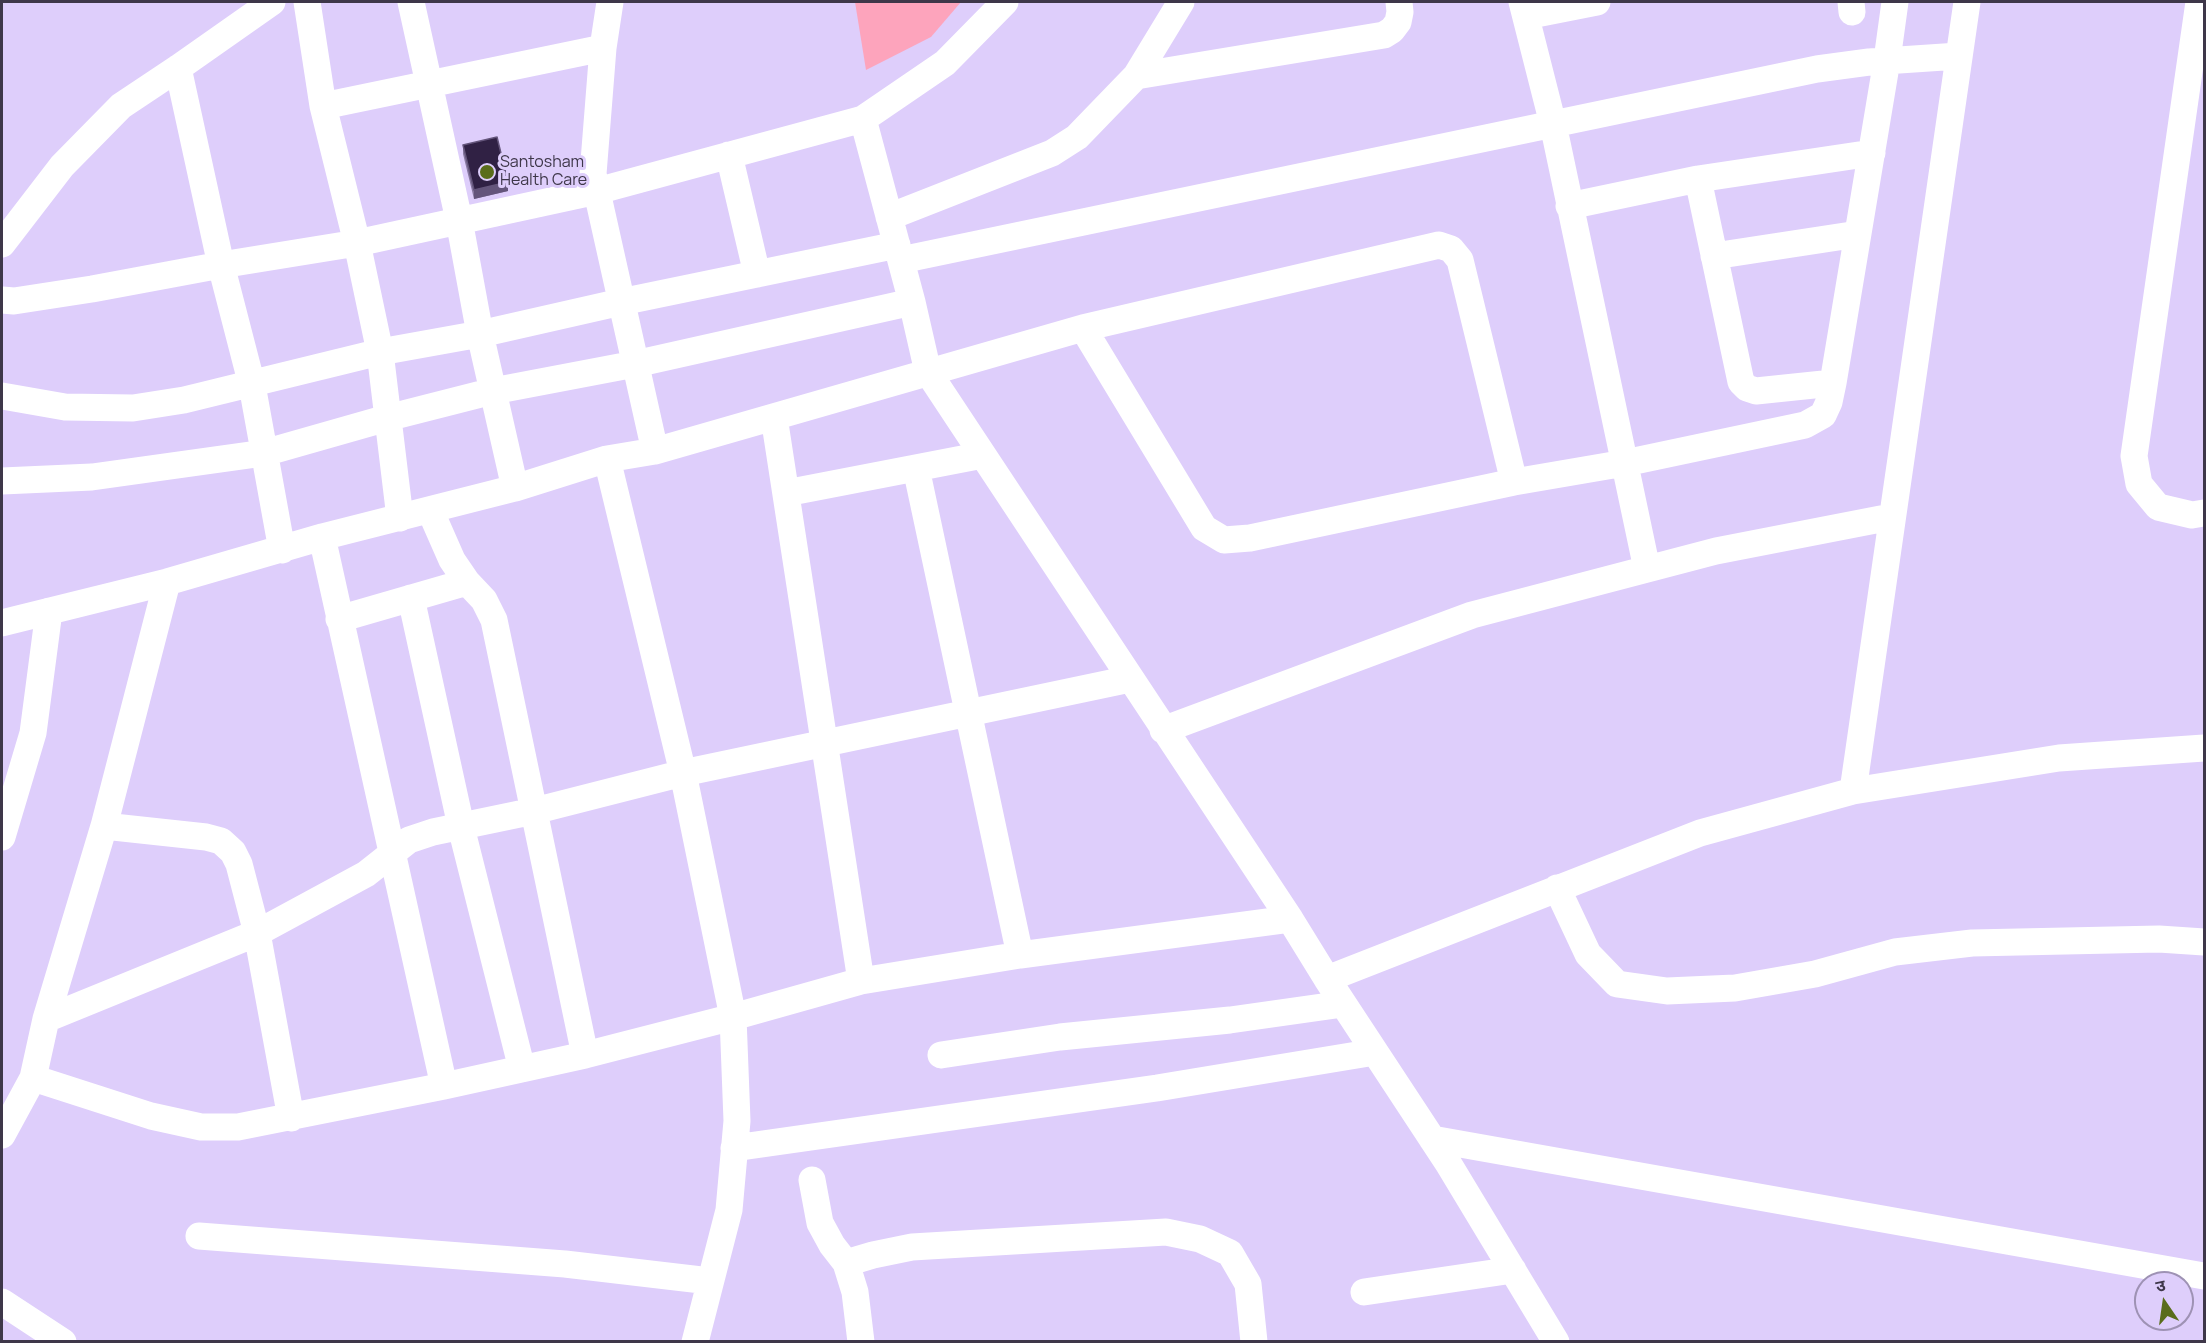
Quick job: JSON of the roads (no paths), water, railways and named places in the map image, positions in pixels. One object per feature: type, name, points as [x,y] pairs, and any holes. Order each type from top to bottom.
[{"type":"street","points":[[307,2],[323,106],[357,243],[380,352],[400,518]]},
{"type":"street","points":[[411,2],[459,220],[480,334],[515,488]]},
{"type":"street","points":[[610,2],[603,48],[593,174],[655,451]]},
{"type":"street","points":[[2,300],[14,301],[92,289],[357,243],[597,191],[863,119],[945,63],[1005,2]]},
{"type":"street","points":[[890,217],[1052,153],[1077,137],[1136,76],[1180,2]]},
{"type":"street","points":[[1136,76],[1384,35],[1398,22],[1399,2]]},
{"type":"street","points":[[1597,2],[1524,9],[1553,123],[1647,569]]},
{"type":"street","points":[[1083,328],[1204,528],[1224,540],[1250,538],[1514,482],[1625,463],[1805,425],[1823,415],[1829,402],[1872,153],[1895,2]]},
{"type":"street","points":[[1853,791],[1967,2]]},
{"type":"street","points":[[2199,2],[2134,456],[2139,484],[2158,507],[2192,515],[2205,513]]},
{"type":"street","points":[[2,244],[62,165],[121,106],[178,68],[257,6]]},
{"type":"street","points":[[323,106],[603,48]]},
{"type":"street","points":[[2,396],[65,407],[133,408],[184,400],[380,352],[480,334],[757,274],[899,253],[1818,69],[1887,60],[1959,56]]},
{"type":"street","points":[[178,68],[221,265],[252,385],[282,550]]},
{"type":"street","points":[[863,119],[912,302],[928,372],[1290,919],[1432,1139],[1556,1341]]},
{"type":"street","points":[[1569,206],[1698,179],[1872,153]]},
{"type":"street","points":[[729,155],[757,274]]},
{"type":"street","points":[[1698,179],[1741,382],[1747,388],[1756,391],[1833,383]]},
{"type":"street","points":[[1714,255],[1858,234]]},
{"type":"street","points":[[2,623],[167,582],[322,537],[515,488],[607,459],[655,451],[1083,328],[1439,245],[1451,249],[1460,260],[1514,482]]},
{"type":"street","points":[[2,481],[92,477],[264,453],[493,391],[635,364],[912,302]]},
{"type":"street","points":[[774,417],[861,981]]},
{"type":"street","points":[[786,493],[983,455]]},
{"type":"street","points":[[607,459],[683,773],[733,1017],[737,1122],[729,1210],[695,1341]]},
{"type":"street","points":[[916,468],[1020,955]]},
{"type":"street","points":[[430,510],[452,560],[467,582],[484,600],[494,620],[585,1055]]},
{"type":"street","points":[[1163,730],[1472,615],[1716,551],[1891,517]]},
{"type":"street","points":[[322,537],[444,1086]]},
{"type":"street","points":[[2,1135],[33,1078],[46,1019],[104,826],[167,582]]},
{"type":"street","points":[[339,619],[467,582]]},
{"type":"street","points":[[411,598],[461,826],[522,1069]]},
{"type":"street","points":[[2,837],[33,733],[49,611]]},
{"type":"street","points":[[46,1019],[257,933],[366,874],[409,840],[433,832],[534,811],[683,773],[1130,679]]},
{"type":"street","points":[[1327,979],[1700,833],[1853,791],[2059,758],[2205,748]]},
{"type":"street","points":[[104,826],[206,837],[221,842],[233,852],[239,864],[257,933],[291,1118]]},
{"type":"street","points":[[1557,888],[1587,954],[1617,984],[1667,991],[1735,988],[1815,974],[1895,952],[1972,943],[2159,939],[2205,942]]},
{"type":"street","points":[[33,1078],[151,1116],[201,1127],[238,1127],[291,1118],[585,1055],[861,981],[1020,955],[1290,919]]},
{"type":"street","points":[[941,1055],[1060,1037],[1230,1020],[1343,1004]]},
{"type":"street","points":[[734,1148],[1157,1088],[1375,1052]]},
{"type":"street","points":[[1432,1139],[2205,1276]]},
{"type":"street","points":[[812,1180],[820,1223],[832,1245],[846,1263],[855,1292],[861,1341]]},
{"type":"street","points":[[846,1263],[912,1247],[1166,1232],[1200,1239],[1230,1253],[1248,1284],[1254,1341]]},
{"type":"street","points":[[199,1236],[531,1261],[710,1281]]},
{"type":"street","points":[[1364,1292],[1513,1270]]},
{"type":"street","points":[[2,1302],[63,1341]]},
{"type":"place","name":"Santosham Health Care","points":[[487,172]]}]
